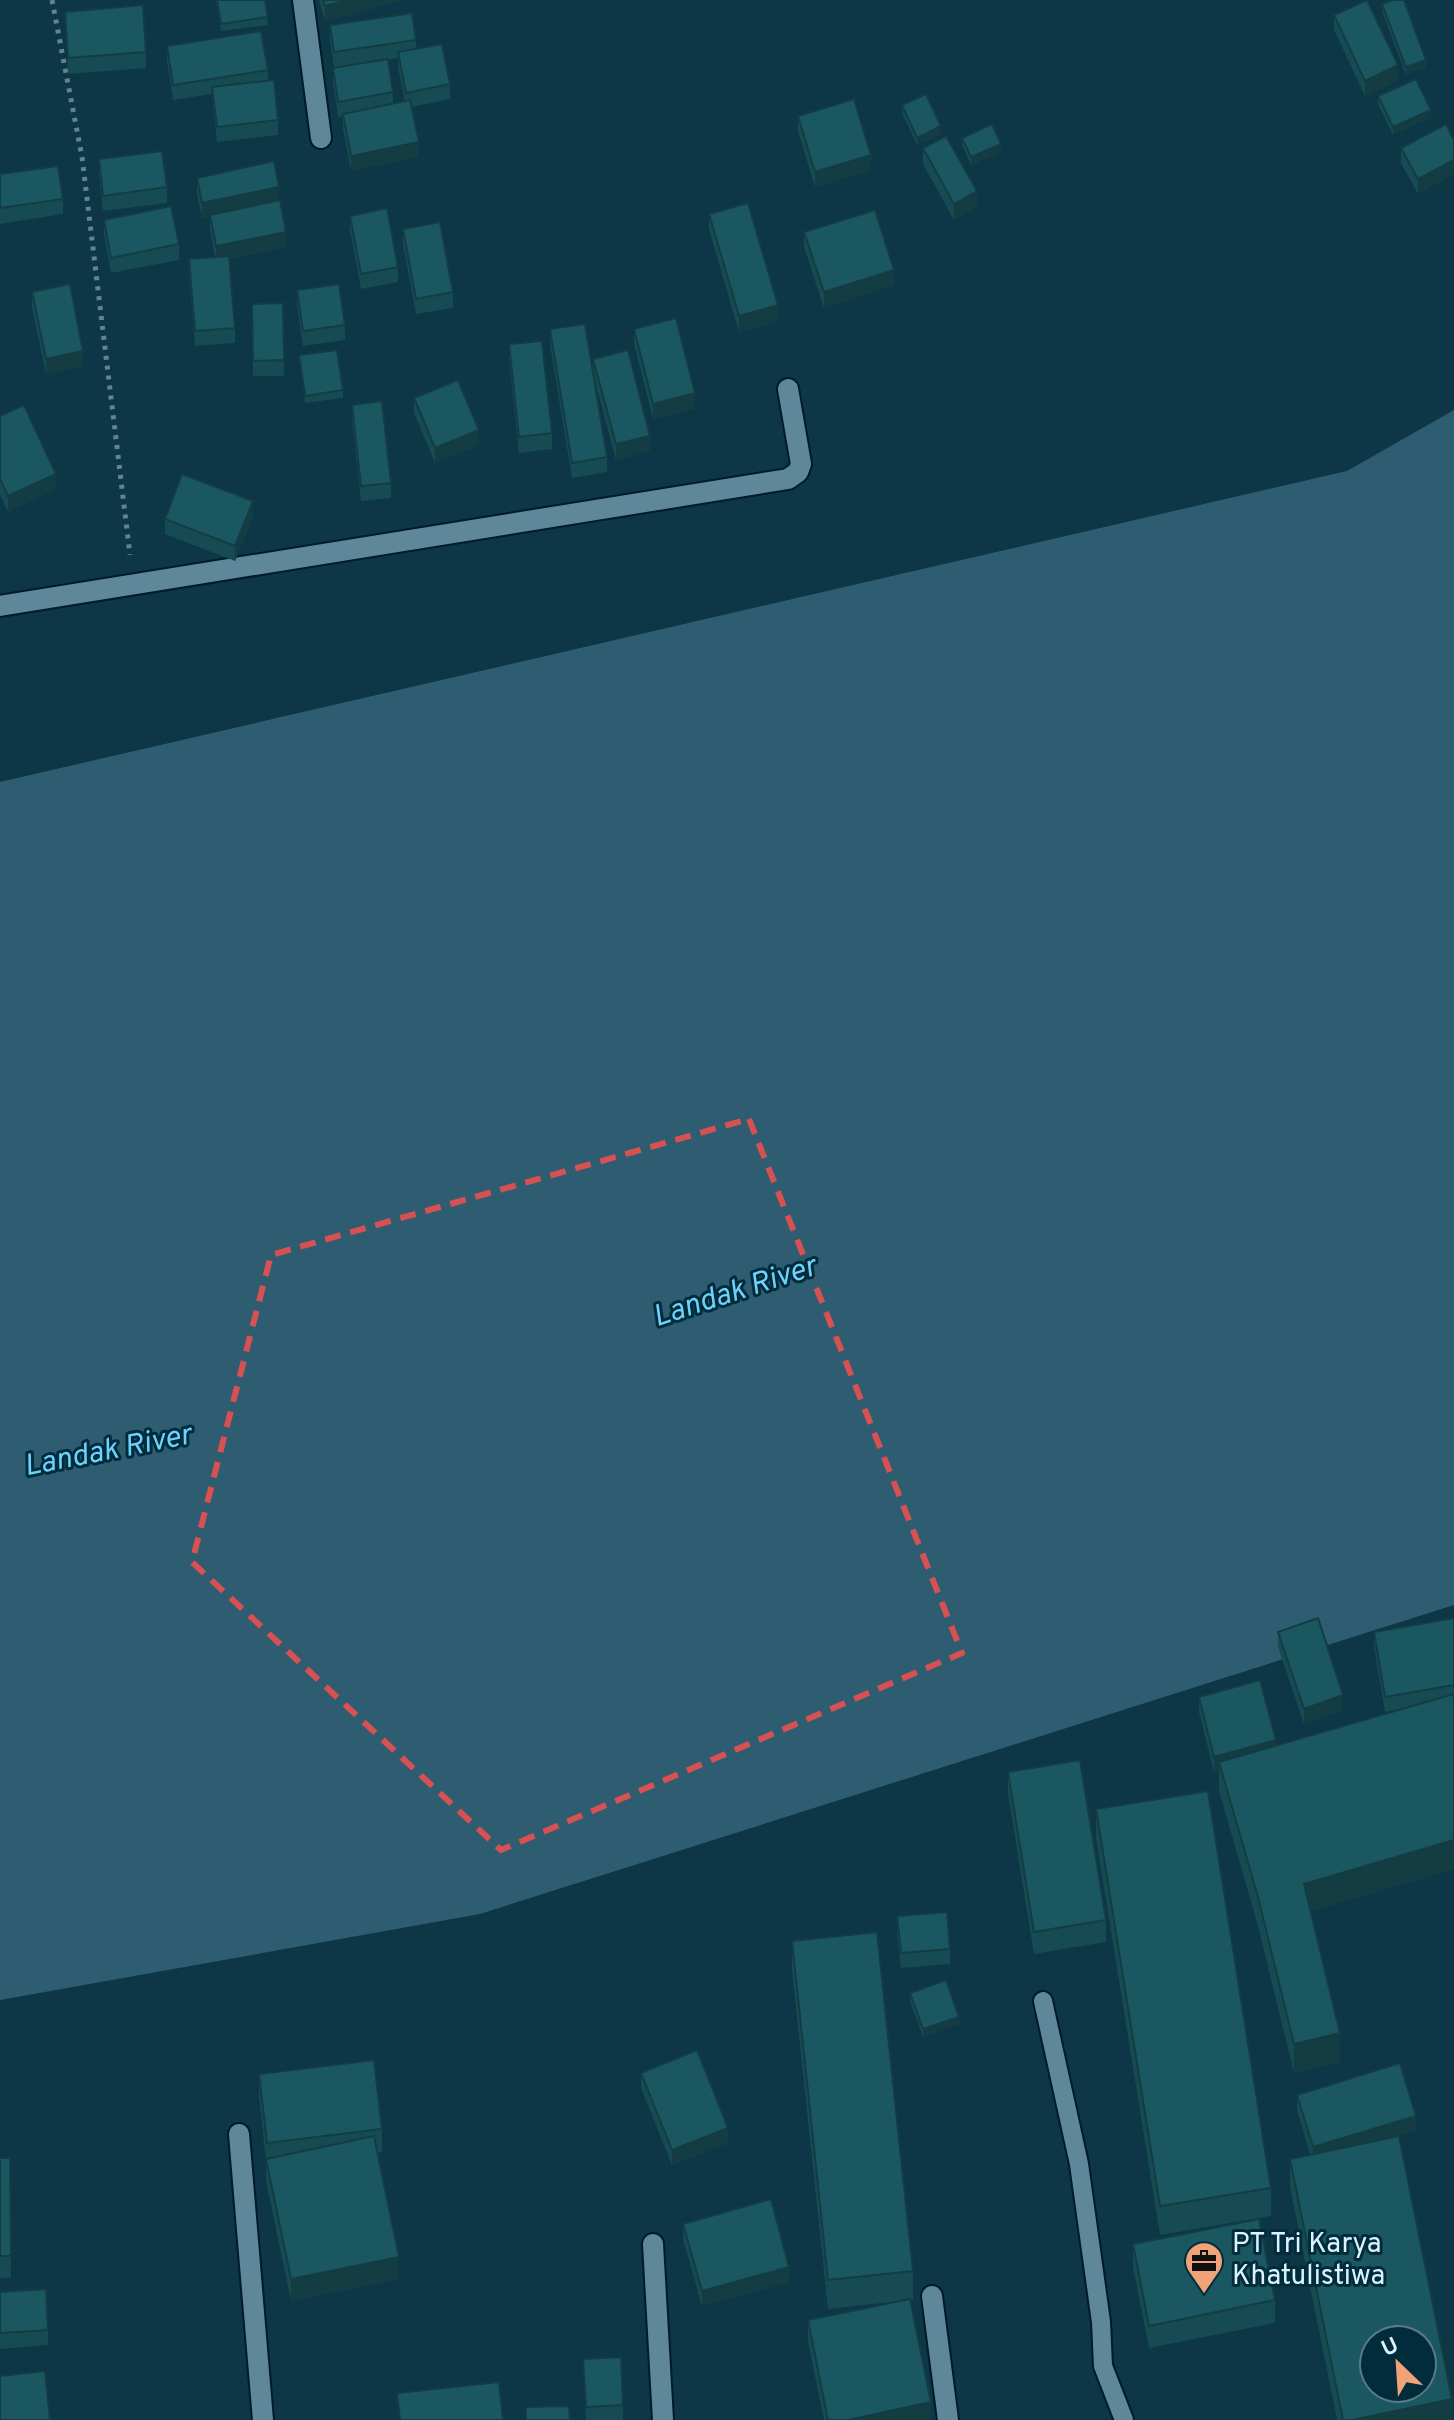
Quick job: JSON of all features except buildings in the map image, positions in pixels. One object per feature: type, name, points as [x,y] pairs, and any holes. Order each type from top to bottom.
[{"type":"street","points":[[303,0],[321,138]]},
{"type":"street","points":[[0,606],[788,479],[798,472],[801,464],[788,389]]},
{"type":"street","points":[[239,2134],[263,2420]]},
{"type":"street","points":[[653,2244],[663,2420]]},
{"type":"street","points":[[932,2296],[948,2420]]},
{"type":"lane","points":[[1043,2001],[1079,2164],[1101,2322],[1103,2366],[1124,2420]]},
{"type":"path","points":[[52,0],[82,157],[133,584]]},
{"type":"highlighted area","points":[[749,1119],[962,1653],[501,1850],[192,1562],[271,1255]]},
{"type":"water","name":"Landak River","points":[[1454,410],[1454,1605],[480,1914],[0,2000],[0,782],[1347,471]]},
{"type":"place","name":"PT Tri Karya Khatulistiwa","points":[[1204,2295]]}]
